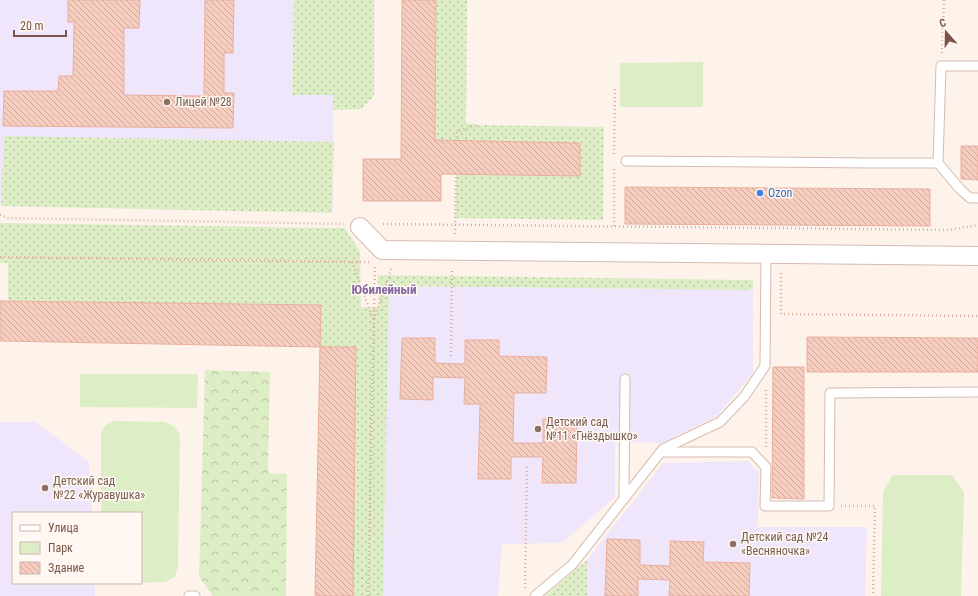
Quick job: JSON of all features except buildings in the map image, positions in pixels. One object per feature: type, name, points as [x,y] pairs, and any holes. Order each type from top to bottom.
[{"type":"street","points":[[361,225],[382,250],[766,261],[978,256]]},
{"type":"lane","points":[[978,66],[941,66],[938,163],[960,189],[970,198],[978,198]]},
{"type":"lane","points":[[626,161],[938,163]]},
{"type":"lane","points":[[534,596],[572,565],[663,449],[720,422],[744,397],[766,366],[766,261]]},
{"type":"lane","points":[[624,499],[625,380]]},
{"type":"lane","points":[[661,452],[752,452],[766,467],[765,506],[829,506],[830,393],[978,392]]},
{"type":"lane","points":[[189,596],[195,596]]},
{"type":"path","points":[[941,66],[944,0]]},
{"type":"path","points":[[456,141],[456,132],[476,125]]},
{"type":"path","points":[[0,215],[8,218],[361,225],[949,230],[978,225]]},
{"type":"path","points":[[0,257],[375,262],[368,596]]},
{"type":"path","points":[[766,261],[781,268],[781,314],[978,316]]},
{"type":"path","points":[[352,262],[374,321]]},
{"type":"path","points":[[374,321],[394,262]]},
{"type":"path","points":[[766,366],[766,467]]},
{"type":"path","points":[[525,588],[528,466]]},
{"type":"path","points":[[829,506],[875,506],[873,596]]},
{"type":"shaded area","name":"Лицей №28","points":[[0,0],[294,0],[292,95],[333,95],[333,210],[0,203]]},
{"type":"shaded area","name":"Детский сад №11 «Гнёздышко»","points":[[388,286],[753,290],[753,373],[717,416],[661,443],[615,442],[615,497],[562,543],[502,544],[498,596],[383,596]]},
{"type":"shaded area","name":"Детский сад №22 «Журавушка»","points":[[0,422],[36,422],[89,462],[92,512],[12,512],[12,584],[95,584],[95,596],[0,596]]},
{"type":"shaded area","name":"Детский сад №24 «Весняночка»","points":[[748,461],[759,473],[758,527],[867,527],[865,596],[587,596],[587,560],[663,463]]},
{"type":"green space","points":[[294,0],[374,0],[374,96],[361,109],[333,110],[333,95],[292,95]]},
{"type":"green space","points":[[436,0],[467,0],[466,123],[476,125],[604,127],[603,220],[455,218],[456,174],[580,175],[580,143],[450,141],[435,144]]},
{"type":"green space","points":[[703,62],[703,107],[620,107],[620,63]]},
{"type":"green space","points":[[4,136],[334,142],[332,213],[1,206]]},
{"type":"green space","points":[[0,223],[345,228],[360,251],[361,307],[379,308],[378,275],[753,280],[753,290],[389,286],[383,596],[353,596],[356,347],[320,347],[321,305],[8,301],[8,263],[0,263]]},
{"type":"green space","points":[[205,370],[270,372],[268,473],[287,474],[286,596],[213,596],[199,577]]},
{"type":"green space","points":[[80,374],[198,374],[197,408],[80,407]]},
{"type":"green space","points":[[114,421],[165,422],[175,427],[180,435],[178,566],[175,577],[165,582],[142,583],[142,512],[101,512],[101,432],[106,425]]},
{"type":"green space","points":[[893,475],[952,475],[964,492],[961,596],[881,596],[883,491]]},
{"type":"green space","points":[[587,560],[587,596],[545,596]]},
{"type":"place","name":"Лицей №28","points":[[167,102]]},
{"type":"place","name":"Ozon","points":[[760,193]]},
{"type":"place","name":"Детский сад №11 «Гнёздышко»","points":[[538,429]]},
{"type":"place","name":"Детский сад №22 «Журавушка»","points":[[45,488]]},
{"type":"place","name":"Детский сад №24 «Весняночка»","points":[[733,544]]},
{"type":"district","name":"Юбилейный","points":[[384,289]]}]
